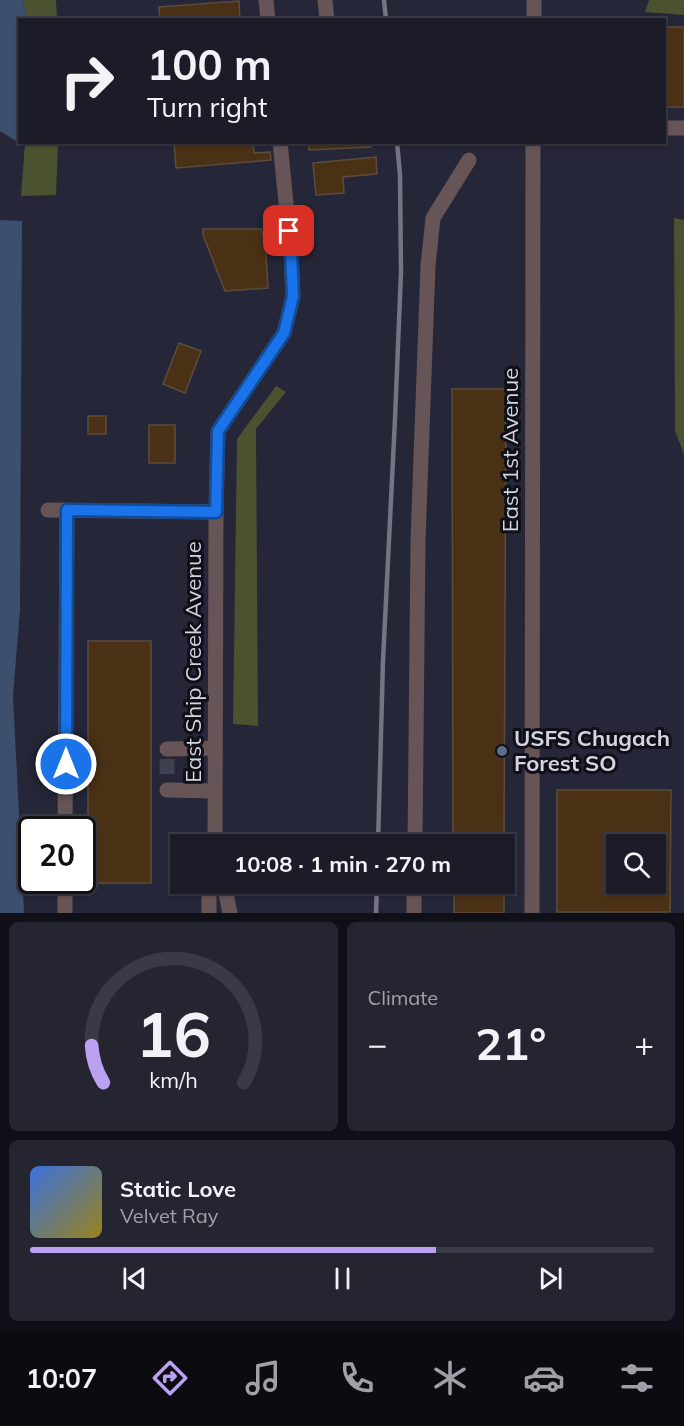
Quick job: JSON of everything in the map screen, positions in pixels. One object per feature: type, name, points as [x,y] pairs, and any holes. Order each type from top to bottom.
[{"type":"street","points":[[266,0],[268,18]]},
{"type":"street","points":[[325,0],[327,18]]},
{"type":"street","points":[[534,0],[534,18]]},
{"type":"street","points":[[666,128],[684,128]]},
{"type":"street","name":"East Ship Creek Avenue","points":[[215,834],[218,431],[284,333],[293,296],[280,144]]},
{"type":"street","name":"East 1st Avenue","points":[[532,913],[534,144]]},
{"type":"street","points":[[415,834],[418,540],[428,266],[433,219],[469,160]]},
{"type":"street","points":[[48,510],[216,512]]},
{"type":"street","points":[[65,816],[67,510]]},
{"type":"street","points":[[167,749],[215,748]]},
{"type":"street","points":[[167,790],[215,791]]},
{"type":"street","points":[[65,894],[65,913]]},
{"type":"street","points":[[209,894],[209,913]]},
{"type":"street","points":[[226,894],[230,913]]},
{"type":"street","points":[[414,894],[414,913]]},
{"type":"green space","points":[[23,0],[56,0],[57,18],[27,18]]},
{"type":"green space","points":[[649,0],[684,0],[684,15],[645,12]]},
{"type":"green space","points":[[25,144],[58,144],[56,195],[21,196]]},
{"type":"green space","points":[[674,218],[684,220],[684,454],[675,431]]},
{"type":"green space","points":[[276,386],[286,392],[256,429],[258,726],[233,724],[237,439]]},
{"type":"water","points":[[0,0],[23,0],[27,18],[18,18],[18,142],[0,131]]},
{"type":"water","points":[[0,220],[22,221],[20,610],[13,696],[19,816],[18,894],[23,894],[24,913],[0,913]]},
{"type":"building","points":[[239,1],[240,18],[160,18],[159,7]]},
{"type":"building","points":[[666,27],[684,27],[684,107],[666,107]]},
{"type":"building","points":[[174,144],[253,144],[254,153],[270,152],[271,160],[176,168]]},
{"type":"building","points":[[309,144],[371,144],[371,147],[309,150]]},
{"type":"building","points":[[376,157],[377,174],[343,177],[344,193],[316,195],[313,163]]},
{"type":"building","points":[[203,229],[261,229],[265,239],[268,288],[225,291],[203,235]]},
{"type":"building","points":[[179,343],[201,351],[185,393],[163,384]]},
{"type":"building","points":[[452,389],[506,389],[504,834],[453,834]]},
{"type":"building","points":[[88,416],[106,416],[106,434],[88,434]]},
{"type":"building","points":[[149,425],[175,425],[175,463],[149,463]]},
{"type":"building","points":[[88,641],[151,641],[151,883],[96,883],[96,816],[88,816]]},
{"type":"building","points":[[557,790],[671,790],[670,912],[557,912]]},
{"type":"building","points":[[454,894],[504,894],[504,913],[454,913]]},
{"type":"tunnel","points":[[167,759],[167,776]]},
{"type":"railway","points":[[384,0],[386,18]]},
{"type":"railway","points":[[378,834],[383,661],[401,272],[400,175],[397,144]]},
{"type":"railway","points":[[376,913],[377,894]]},
{"type":"place","name":"USFS Chugach Forest SO","points":[[502,751]]},
{"type":"route","points":[[66,764],[67,510],[216,512],[218,431],[284,333],[293,296],[289,231]]}]
